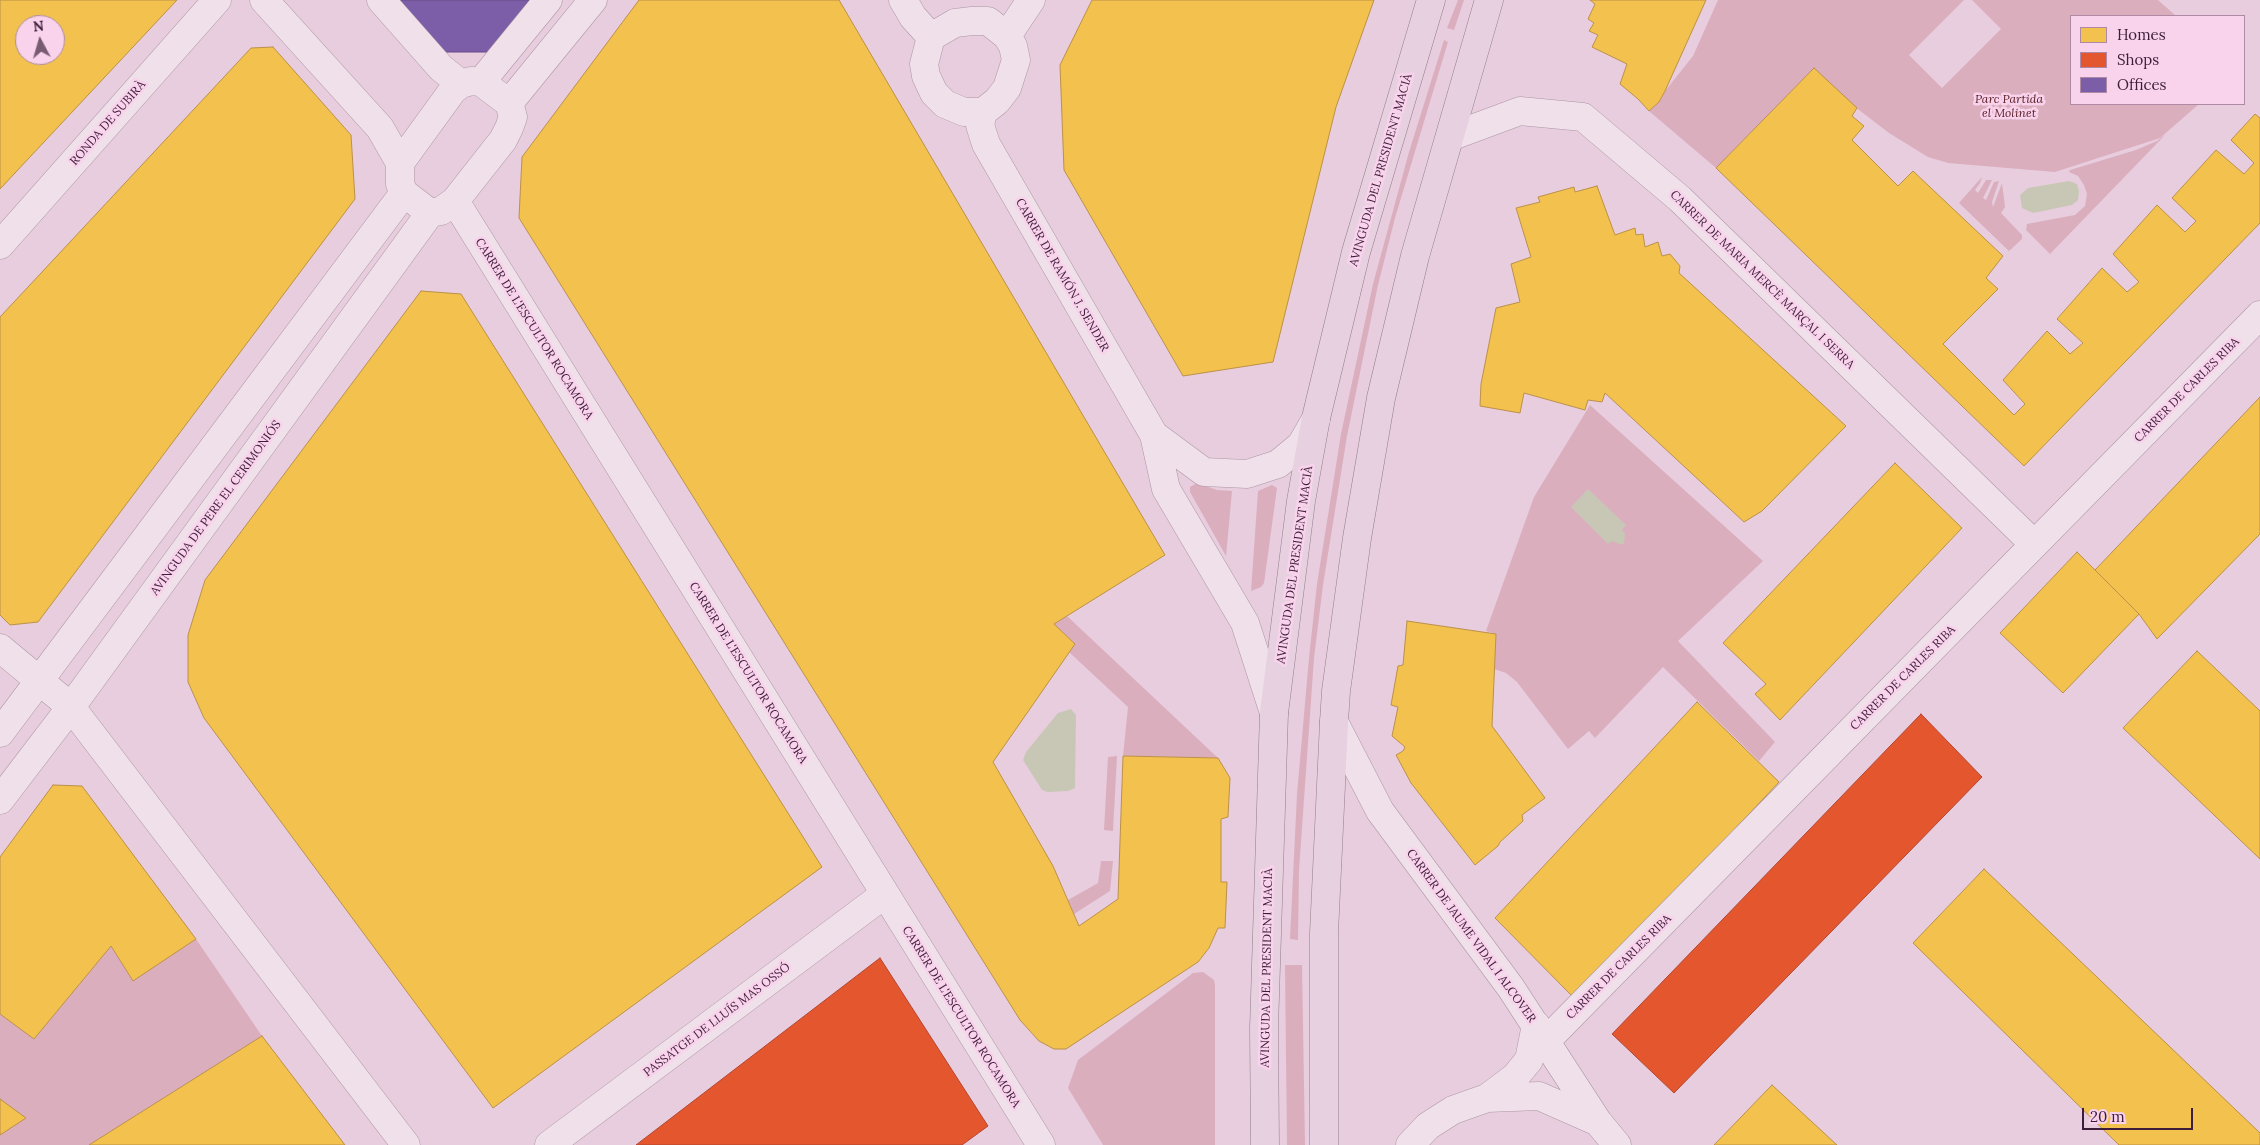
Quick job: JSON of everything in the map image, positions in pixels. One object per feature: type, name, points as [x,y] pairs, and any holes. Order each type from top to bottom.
[{"type":"main road","name":"AVINGUDA DEL PRESIDENT MACIÀ","points":[[1265,1145],[1264,1028],[1274,713],[1301,501],[1316,418],[1356,252],[1432,0]]},
{"type":"main road","points":[[1324,1145],[1324,933],[1334,722],[1336,691],[1358,538],[1381,398],[1415,256],[1489,0]]},
{"type":"street","name":"RONDA DE SUBIRÀ","points":[[0,245],[217,0]]},
{"type":"street","points":[[264,0],[380,128],[400,163],[400,184],[404,193],[430,213],[441,211],[455,201],[503,140],[513,117],[509,104],[441,68],[381,0]]},
{"type":"street","points":[[400,163],[453,90],[471,83],[548,0]]},
{"type":"street","points":[[509,104],[593,0]]},
{"type":"street","points":[[903,0],[913,17],[931,37]]},
{"type":"street","points":[[1007,36],[1031,0]]},
{"type":"street","points":[[972,21],[988,21],[1007,36],[1013,46],[1016,60],[1013,75],[1007,88],[997,101],[983,112],[964,112],[945,104],[934,93],[926,76],[924,64],[931,37],[955,23],[972,21]]},
{"type":"street","name":"CARRER DE MARIA MERCÈ MARÇAL I SERRA","points":[[1450,137],[1520,111],[1582,117],[1680,199],[2034,544]]},
{"type":"street","name":"CARRER DE RAMÓN J. SENDER","points":[[983,112],[980,125],[986,144],[1154,435],[1166,489],[1245,623],[1274,713]]},
{"type":"street","points":[[0,733],[404,193]]},
{"type":"street","name":"CARRER DE L'ESCULTOR ROCAMORA","points":[[455,201],[1041,1145]]},
{"type":"street","name":"AVINGUDA DE PERE EL CERIMONIÓS","points":[[0,800],[71,707],[430,213]]},
{"type":"street","name":"CARRER DE CARLES RIBA","points":[[1540,1034],[2034,544],[2260,315]]},
{"type":"street","name":"CARRER DE RAMÓN J. SENDER","points":[[1154,435],[1204,472],[1248,474],[1278,464],[1302,445],[1316,418]]},
{"type":"street","points":[[0,648],[71,707],[406,1145]]},
{"type":"street","name":"CARRER DE JAUME VIDAL I ALCOVER","points":[[1334,722],[1380,811],[1460,918],[1598,1122],[1617,1145]]},
{"type":"street","name":"PASSATGE DE LLUÍS MAS OSSÓ","points":[[549,1145],[885,894]]},
{"type":"street","points":[[1410,1145],[1428,1126],[1453,1110],[1486,1098],[1515,1077],[1529,1060],[1540,1034]]},
{"type":"street","points":[[1486,1098],[1539,1096],[1598,1122]]},
{"type":"green space","points":[[1458,0],[1464,0],[1454,30],[1447,28]]},
{"type":"green space","name":"Parc Partida el Molinet","points":[[1718,0],[1964,0],[1909,55],[1942,88],[2001,29],[1972,0],[2158,0],[2175,15],[2070,15],[2070,105],[2198,105],[2160,138],[2055,172],[1948,163],[1928,157],[1889,133],[1846,100],[1814,68],[1716,168],[1649,111],[1659,102],[1665,91],[1693,56]]},
{"type":"green space","points":[[1444,40],[1448,42],[1395,218],[1378,285],[1347,436],[1323,585],[1314,658],[1299,870],[1298,940],[1290,939],[1297,794],[1309,658],[1317,584],[1341,434],[1373,284],[1409,152]]},
{"type":"green space","points":[[2166,134],[2050,254],[2026,230],[2027,224],[2075,215],[2085,206],[2087,194],[2084,185],[2078,176],[2069,172],[2070,170],[2136,150],[2157,141]]},
{"type":"green space","points":[[1982,177],[1975,190],[1978,193],[1986,180],[1992,180],[1983,198],[1986,200],[1994,182],[1999,181],[1992,202],[1993,207],[2002,183],[2005,207],[2001,213],[2022,235],[2022,239],[2009,251],[1959,203]]},
{"type":"green space","points":[[1590,405],[1763,561],[1678,641],[1775,742],[1759,761],[1663,667],[1595,738],[1589,731],[1568,749],[1517,682],[1506,673],[1494,669],[1496,634],[1486,631],[1534,497]]},
{"type":"green space","points":[[1197,483],[1217,490],[1232,491],[1226,556],[1190,492],[1190,487]]},
{"type":"green space","points":[[1272,485],[1277,488],[1264,583],[1261,587],[1251,591],[1258,491]]},
{"type":"green space","points":[[1067,616],[1218,758],[1123,756],[1128,707],[1069,652],[1075,644],[1054,624]]},
{"type":"green space","points":[[1117,756],[1113,831],[1104,830],[1108,757]]},
{"type":"green space","points":[[1101,861],[1113,861],[1110,891],[1074,914],[1068,900],[1098,883]]},
{"type":"green space","points":[[196,939],[262,1036],[89,1145],[0,1145],[0,1014],[34,1038],[111,946],[133,980]]},
{"type":"green space","points":[[1285,965],[1302,965],[1305,1145],[1287,1145]]},
{"type":"green space","points":[[1203,972],[1214,980],[1215,986],[1215,1145],[1103,1145],[1068,1088],[1078,1060],[1193,973]]},
{"type":"shaded area","points":[[2069,181],[2077,184],[2079,191],[2078,200],[2072,205],[2033,213],[2022,208],[2020,195],[2028,188]]},
{"type":"shaded area","points":[[1588,489],[1626,525],[1622,530],[1625,534],[1624,544],[1612,541],[1608,544],[1571,507]]},
{"type":"shaded area","points":[[1071,709],[1076,715],[1075,788],[1068,791],[1047,792],[1042,790],[1023,760],[1026,752],[1058,713]]},
{"type":"building: Homes","points":[[0,0],[177,0],[0,189]]},
{"type":"building: Homes","points":[[639,0],[839,0],[1165,555],[1054,624],[1075,644],[993,762],[1053,866],[1079,926],[1118,899],[1123,756],[1218,758],[1230,778],[1228,817],[1221,819],[1221,882],[1227,882],[1225,928],[1218,928],[1209,948],[1198,962],[1066,1049],[1054,1049],[1039,1041],[1020,1020],[519,218],[522,157]]},
{"type":"building: Homes","points":[[1092,0],[1374,0],[1336,107],[1273,362],[1183,376],[1064,170],[1060,65]]},
{"type":"building: Homes","points":[[1590,0],[1706,0],[1665,91],[1659,102],[1649,111],[1620,84],[1627,64],[1592,47],[1598,35],[1589,31],[1594,23],[1588,19],[1595,4]]},
{"type":"building: Homes","points":[[273,47],[351,135],[355,199],[38,622],[10,625],[0,615],[0,317],[251,48]]},
{"type":"building: Homes","points":[[1814,68],[1857,108],[1852,116],[1864,126],[1852,140],[1898,186],[1913,171],[2003,256],[1986,278],[1998,289],[1943,344],[2014,415],[2025,404],[2003,380],[2047,331],[2070,354],[2083,343],[2057,319],[2102,268],[2127,292],[2139,282],[2113,254],[2157,205],[2185,232],[2196,221],[2172,198],[2216,150],[2244,174],[2254,163],[2231,140],[2255,114],[2260,118],[2260,223],[2024,466],[1716,168]]},
{"type":"building: Homes","points":[[1597,186],[1615,235],[1635,228],[1636,235],[1643,234],[1645,247],[1658,242],[1662,256],[1670,254],[1680,266],[1679,273],[1846,426],[1762,511],[1744,522],[1605,393],[1602,402],[1588,400],[1585,410],[1524,393],[1520,413],[1480,406],[1481,384],[1496,308],[1520,302],[1511,264],[1531,257],[1516,208],[1540,202],[1538,197],[1574,187],[1575,192]]},
{"type":"building: Homes","points":[[421,291],[461,294],[822,867],[493,1108],[204,718],[188,682],[188,635],[205,580]]},
{"type":"building: Homes","points":[[2260,397],[2260,534],[2157,639],[2139,614],[2095,570]]},
{"type":"building: Homes","points":[[1895,463],[1962,528],[1780,720],[1755,694],[1766,684],[1723,643]]},
{"type":"building: Homes","points":[[2077,552],[2139,614],[2063,693],[2000,633]]},
{"type":"building: Homes","points":[[1407,621],[1496,634],[1492,726],[1545,798],[1522,815],[1523,821],[1498,846],[1475,865],[1411,783],[1396,755],[1403,751],[1405,747],[1392,736],[1398,707],[1391,705],[1398,666],[1403,665]]},
{"type":"building: Homes","points":[[2197,651],[2260,711],[2260,859],[2123,728]]},
{"type":"building: Homes","points":[[1697,702],[1779,782],[1673,895],[1572,996],[1495,918]]},
{"type":"building: Homes","points":[[53,785],[82,786],[196,939],[133,981],[111,946],[34,1039],[0,1014],[0,857]]},
{"type":"building: Homes","points":[[1984,869],[2260,1133],[2260,1145],[2119,1145],[1913,943]]},
{"type":"building: Homes","points":[[262,1036],[345,1145],[89,1145]]},
{"type":"building: Homes","points":[[1772,1085],[1837,1145],[1714,1145]]},
{"type":"building: Homes","points":[[0,1099],[26,1118],[0,1135]]},
{"type":"building: Shops","points":[[1921,714],[1982,777],[1674,1093],[1612,1034]]},
{"type":"building: Shops","points":[[880,958],[988,1126],[962,1145],[636,1145]]},
{"type":"building: Offices","points":[[395,0],[529,0],[491,52],[444,52]]}]
